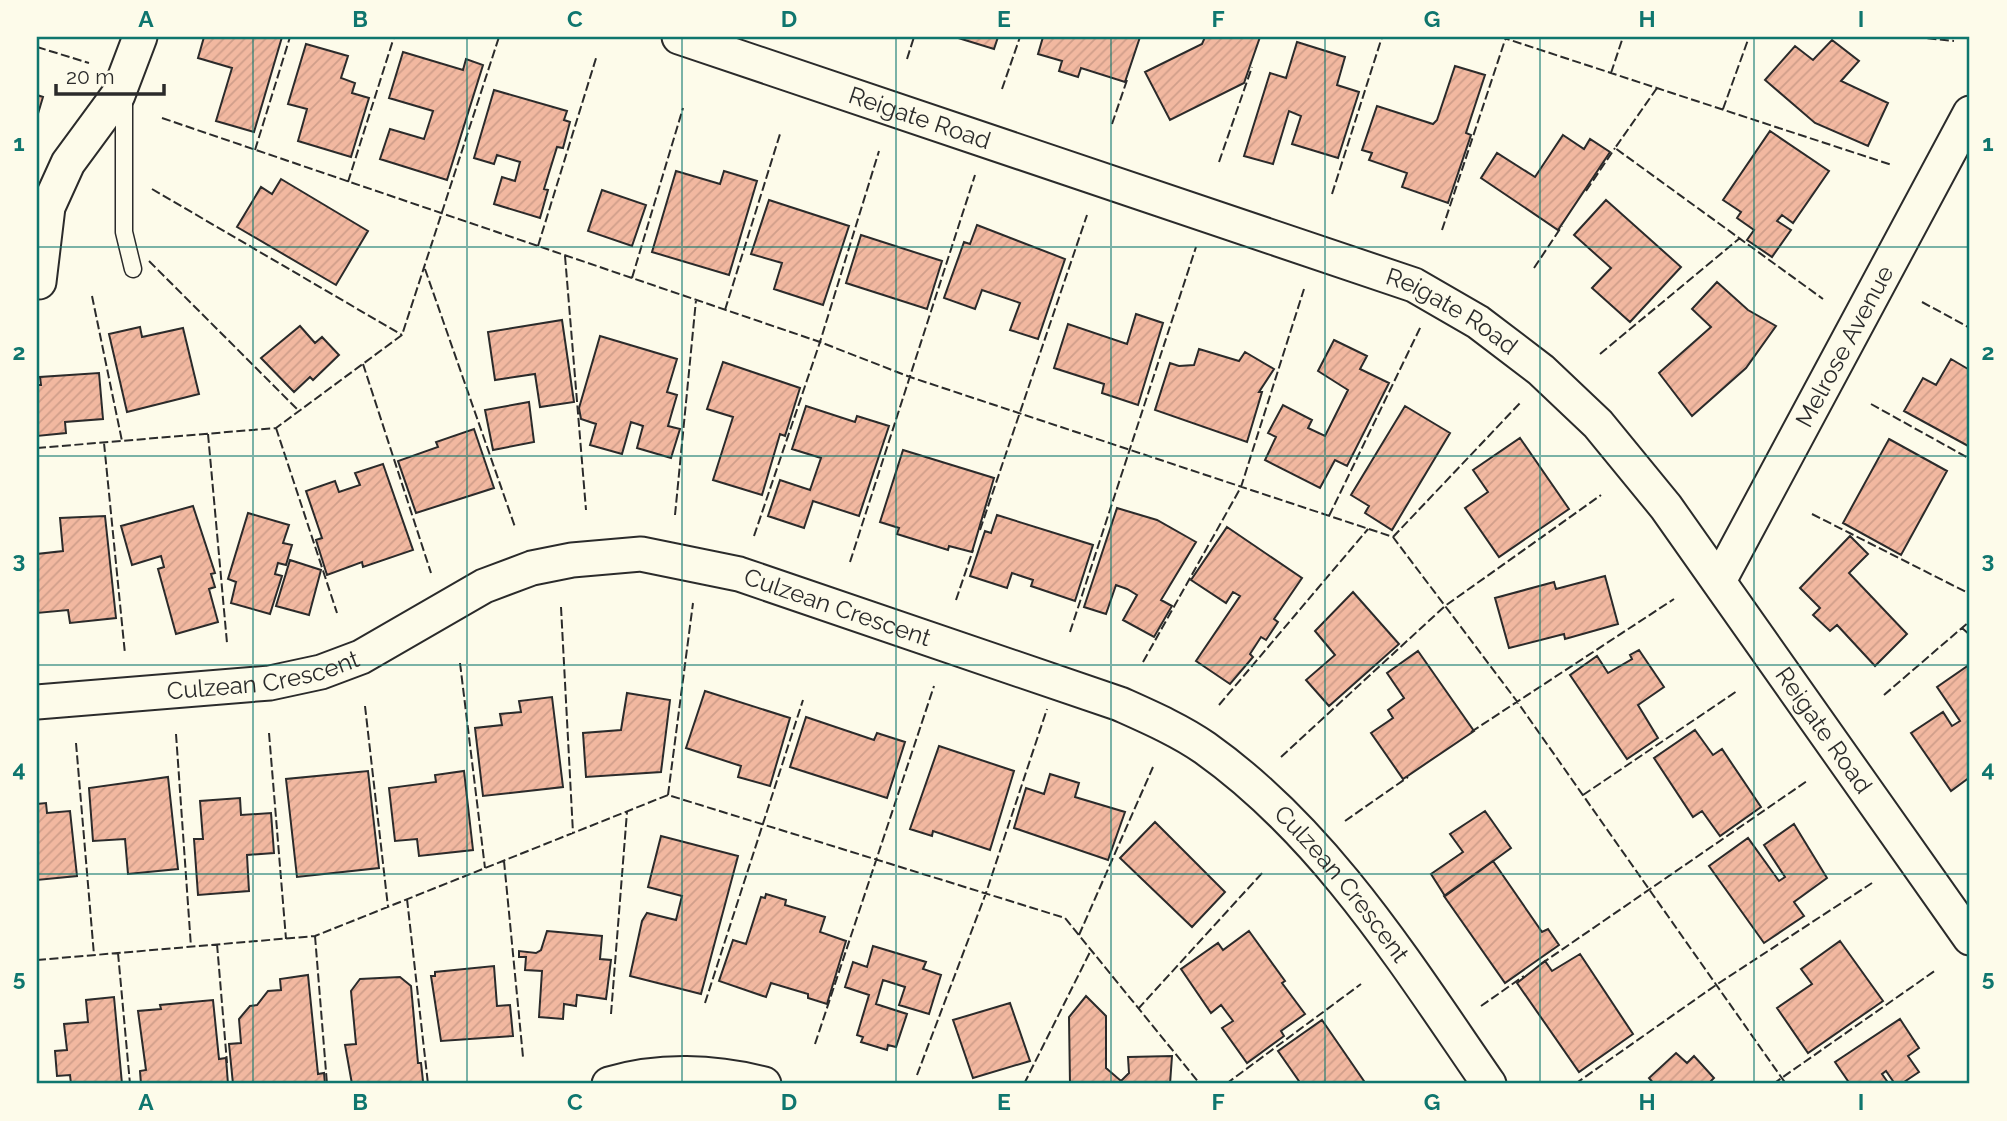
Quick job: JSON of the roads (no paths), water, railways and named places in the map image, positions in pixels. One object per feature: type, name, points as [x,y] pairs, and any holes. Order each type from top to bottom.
[{"type":"street","points":[[39,282],[45,256],[45,221],[60,179],[68,163],[118,95],[140,37]]},
{"type":"street","name":"Reigate Road","points":[[679,37],[1413,285],[1488,330],[1541,370],[1598,424],[1666,507],[1970,938]]},
{"type":"street","name":"Melrose Avenue","points":[[1718,581],[1970,113]]},
{"type":"street","name":"Culzean Crescent","points":[[37,702],[270,683],[321,672],[361,657],[484,586],[532,568],[572,559],[641,554],[739,574],[1120,704],[1203,746],[1272,805],[1363,903],[1489,1084]]},
{"type":"street","points":[[609,1084],[634,1077],[688,1073],[764,1084]]},
{"type":"lane","points":[[127,77],[124,223],[126,248],[133,268]]}]
